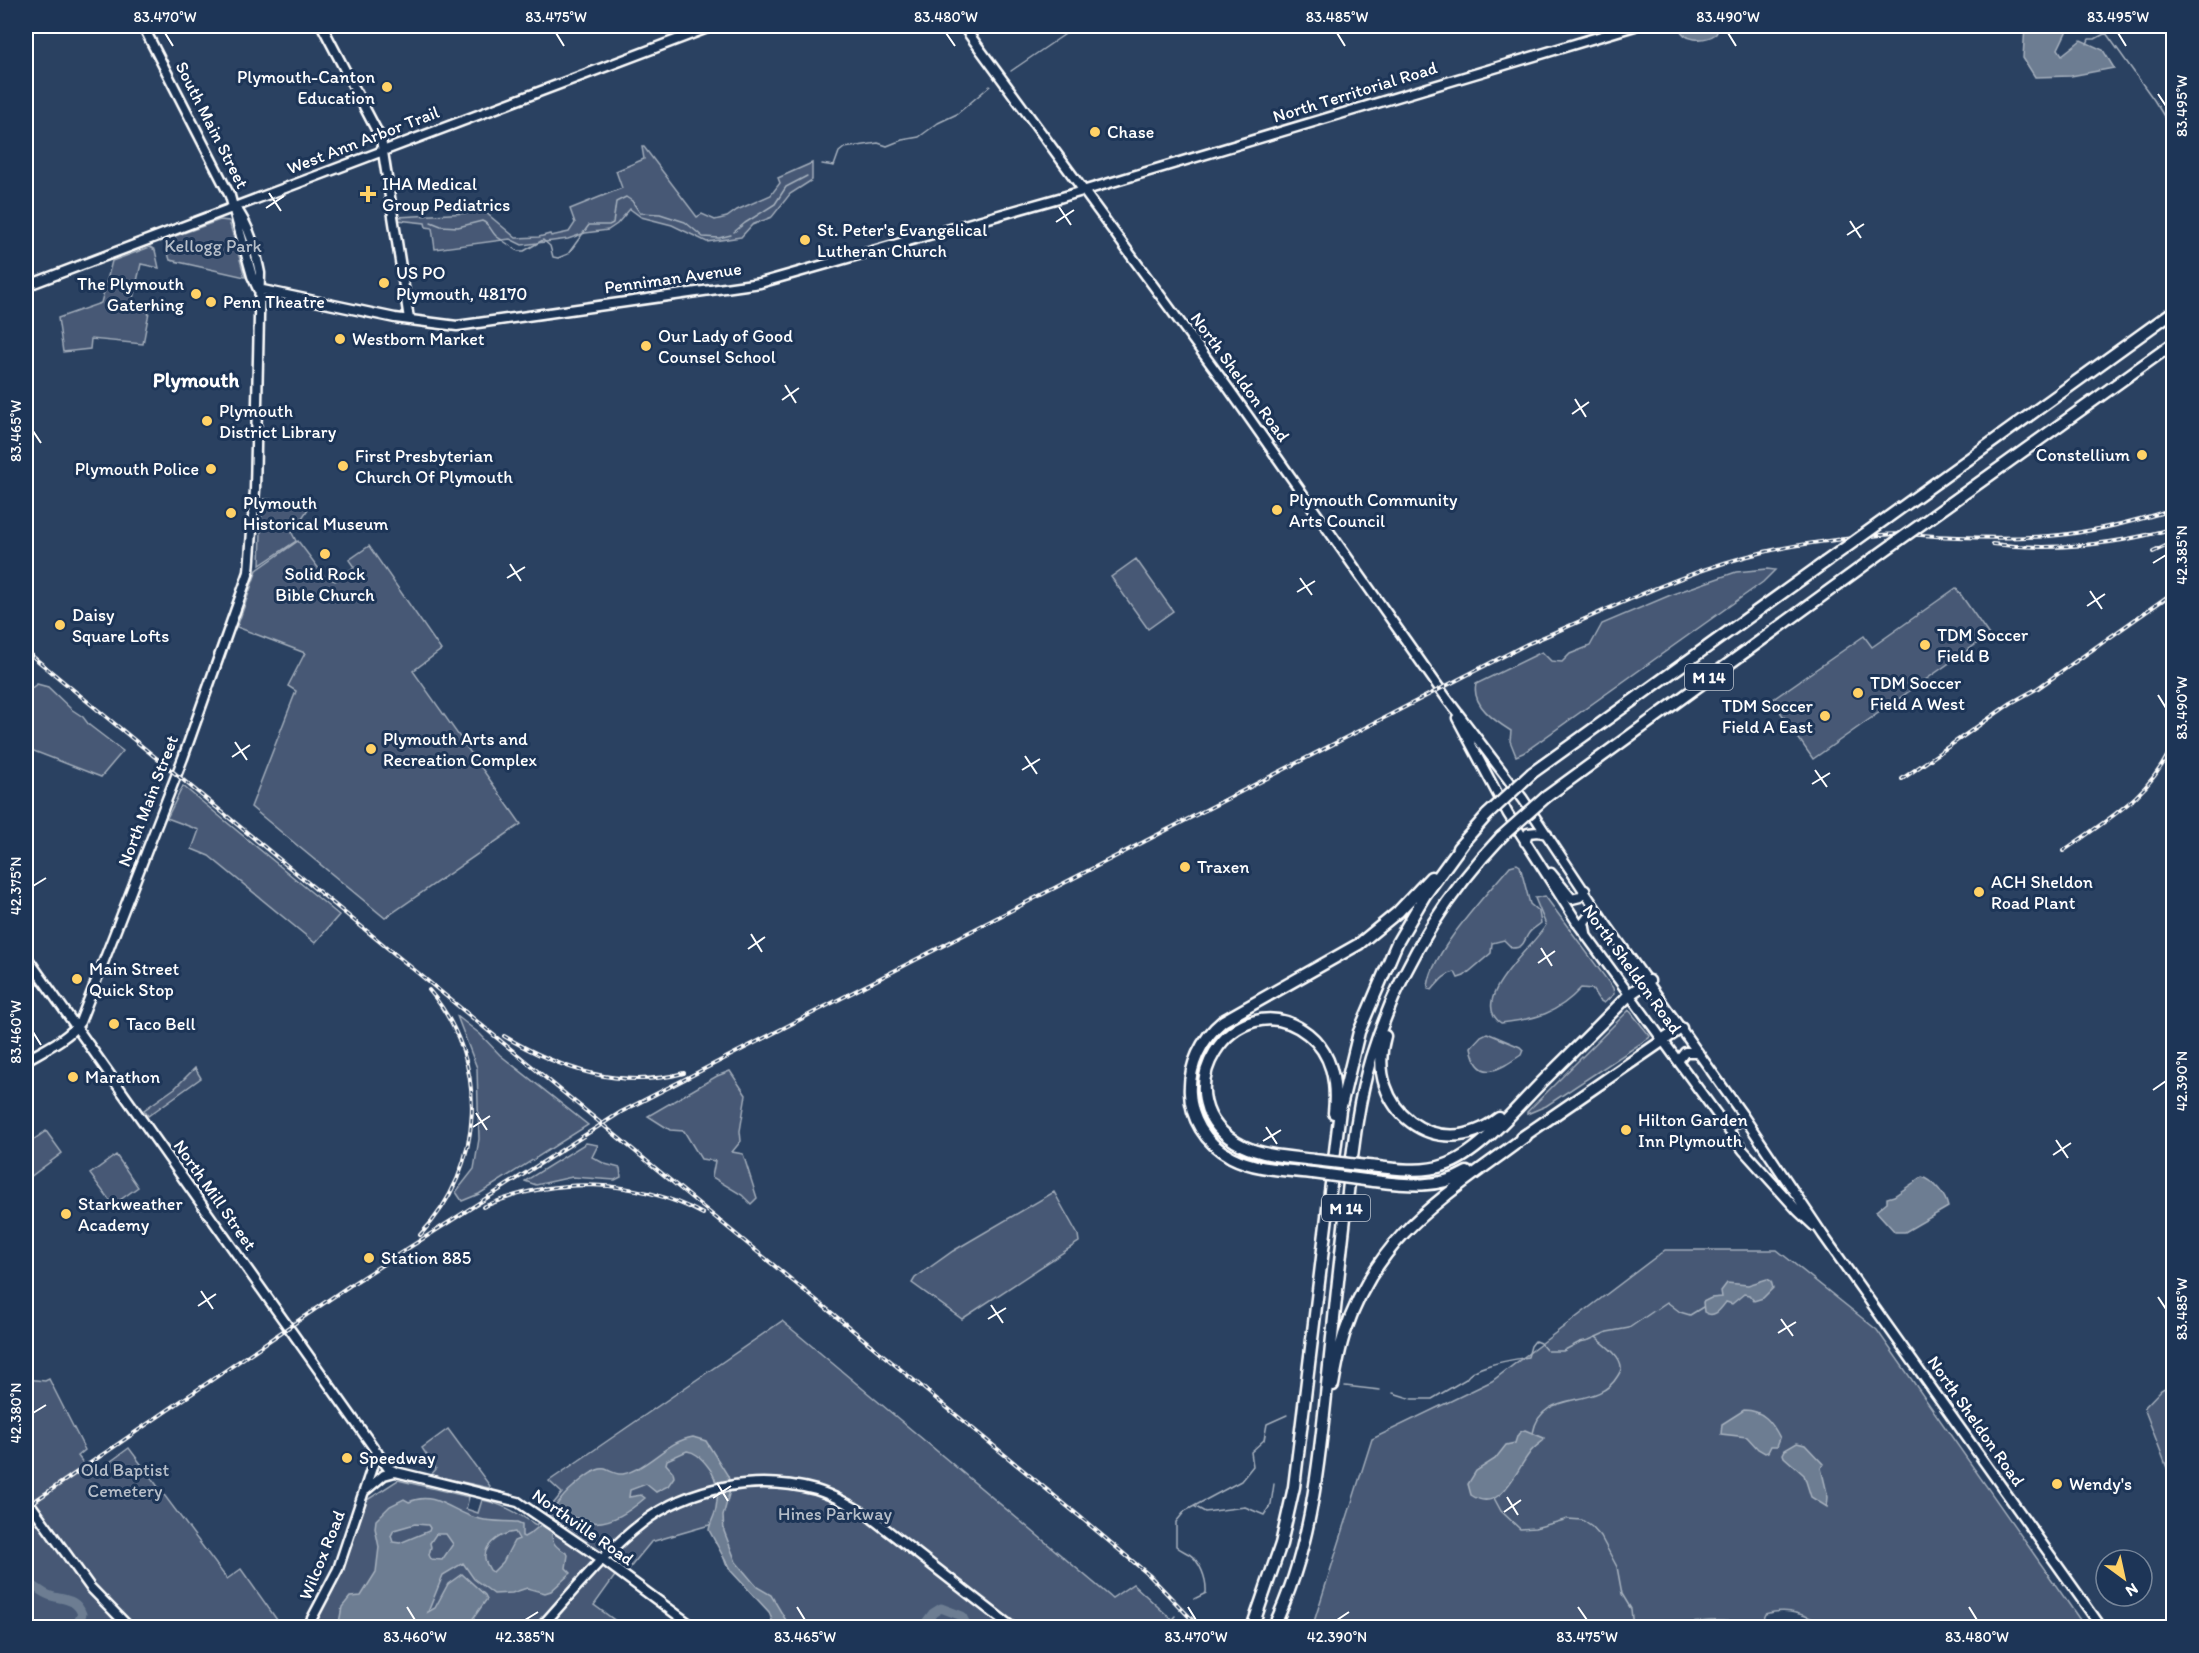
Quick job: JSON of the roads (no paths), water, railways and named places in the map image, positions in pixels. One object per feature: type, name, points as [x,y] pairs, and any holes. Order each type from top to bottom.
[{"type":"highway","name":"M 14","points":[[1252,1628],[1276,1563],[1294,1487],[1340,1110],[1359,1032],[1380,979],[1405,928],[1439,874],[1487,815],[1532,773],[2174,311]]},
{"type":"highway","name":"M 14","points":[[1273,1628],[1296,1572],[1313,1503],[1358,1117],[1371,1058],[1401,980],[1420,943],[1447,900],[1501,837],[1546,797],[2174,343]]},
{"type":"highway","points":[[1462,843],[1398,912],[1374,933],[1344,954],[1228,1018],[1208,1035],[1198,1051],[1190,1080],[1191,1104],[1200,1125],[1210,1140],[1223,1152],[1244,1162],[1267,1168],[1414,1185],[1445,1182],[1465,1174],[1526,1136]]},
{"type":"highway","points":[[1401,980],[1383,1042],[1381,1067],[1383,1083],[1389,1098],[1410,1121],[1423,1129],[1437,1133],[1455,1135],[1475,1131],[1496,1120],[1543,1081]]},
{"type":"highway","points":[[1330,1196],[1330,1152],[1335,1090],[1332,1068],[1326,1053],[1305,1032],[1280,1021],[1251,1023],[1232,1032],[1217,1047],[1210,1059],[1205,1072],[1204,1086],[1206,1101],[1214,1120],[1227,1136],[1244,1147],[1260,1152],[1314,1160],[1367,1166],[1413,1170],[1432,1169],[1452,1163],[1470,1152],[1630,994],[1649,981]]},
{"type":"highway","points":[[1321,1442],[1344,1335],[1360,1296],[1382,1258],[1395,1242],[1425,1211],[1526,1136],[1681,1028]]},
{"type":"main road","name":"South Main Street","points":[[143,26],[235,207],[252,276],[258,289],[260,322],[252,561],[245,584]]},
{"type":"main road","points":[[322,26],[381,139],[409,320]]},
{"type":"main road","name":"West Ann Arbor Trail","points":[[26,285],[713,26]]},
{"type":"main road","name":"North Sheldon Road","points":[[963,26],[1243,408],[1447,699],[1524,799],[1606,924],[1649,981],[1823,1235],[2102,1628]]},
{"type":"main road","name":"North Territorial Road","points":[[1084,190],[1635,26]]},
{"type":"main road","name":"Penniman Avenue","points":[[258,289],[409,320],[457,326],[769,281],[1084,190]]},
{"type":"main road","name":"North Main Street","points":[[75,1028],[93,992],[143,862],[211,683],[245,584]]},
{"type":"main road","name":"North Sheldon Road","points":[[1447,699],[1525,842],[1588,938],[1728,1129],[1798,1211],[1823,1235]]},
{"type":"main road","points":[[1525,842],[1528,833],[1533,831],[1547,834]]},
{"type":"main road","points":[[1533,855],[1543,861],[1568,897],[1576,899],[1585,890]]},
{"type":"main road","points":[[1588,938],[1584,926],[1588,917],[1595,916],[1606,924]]},
{"type":"main road","name":"North Mill Street","points":[[26,956],[377,1452]]},
{"type":"main road","points":[[26,1060],[75,1028]]},
{"type":"main road","points":[[1678,1061],[1685,1052],[1698,1052]]},
{"type":"main road","points":[[1728,1129],[1740,1120],[1742,1114]]},
{"type":"main road","points":[[377,1452],[388,1468],[396,1472]]},
{"type":"main road","name":"Wilcox Road","points":[[307,1628],[338,1569],[377,1452]]},
{"type":"main road","name":"Wilcox Road","points":[[364,1493],[384,1475],[396,1472]]},
{"type":"main road","name":"Northville Road","points":[[396,1472],[518,1502],[603,1560],[695,1628]]},
{"type":"main road","points":[[540,1628],[631,1532],[657,1513],[689,1497],[712,1490],[732,1485],[766,1483],[815,1490],[869,1516],[1013,1628]]},
{"type":"main road","points":[[26,1498],[90,1587],[130,1628]]},
{"type":"waterway","points":[[1011,71],[1077,26]]},
{"type":"waterway","points":[[2087,44],[2089,39],[2095,39],[2106,33],[2154,100],[2167,121],[2174,140]]},
{"type":"waterway","points":[[822,164],[834,166],[839,152],[844,148],[878,143],[887,146],[919,137],[938,123],[957,114],[990,86]]},
{"type":"waterway","points":[[734,232],[775,204],[786,187],[807,176]]},
{"type":"waterway","points":[[431,222],[441,226],[458,227],[482,221],[496,236],[518,251],[524,251],[543,240],[550,246],[553,257],[558,258],[568,254],[589,225],[613,223],[616,202],[626,197],[632,201],[640,213],[660,214],[685,222],[703,237],[719,238],[731,235]]},
{"type":"waterway","points":[[1548,1351],[1563,1351],[1607,1332],[1629,1328],[1667,1302],[1680,1312],[1690,1315],[1703,1307]]},
{"type":"waterway","points":[[1533,1433],[1538,1419],[1547,1410],[1558,1404],[1597,1394],[1608,1387],[1618,1375],[1621,1367],[1617,1357],[1596,1337]]},
{"type":"waterway","points":[[1393,1393],[1412,1399],[1432,1399],[1477,1370],[1528,1357],[1535,1341],[1546,1350]]},
{"type":"waterway","points":[[1345,1386],[1380,1390]]},
{"type":"waterway","points":[[1194,1599],[1206,1593],[1205,1582],[1202,1571],[1193,1557],[1176,1546],[1176,1522],[1185,1511],[1241,1481],[1253,1466],[1251,1452],[1264,1440],[1267,1424],[1287,1415]]},
{"type":"waterway","points":[[1194,1506],[1205,1512],[1245,1507],[1264,1515],[1271,1504],[1274,1484]]},
{"type":"waterway","points":[[1494,1498],[1501,1511],[1520,1529],[1535,1528],[1568,1519],[1582,1520],[1592,1527],[1601,1537],[1617,1567],[1622,1594],[1631,1609],[1633,1628]]},
{"type":"waterway","points":[[26,1582],[47,1595],[73,1602],[82,1614],[75,1628]]},
{"type":"waterway","points":[[929,1628],[927,1621],[941,1608],[962,1616],[968,1628]]},
{"type":"waterway","points":[[1164,1628],[1175,1616]]},
{"type":"waterway","points":[[858,1628],[863,1628]]},
{"type":"railway","points":[[26,1507],[349,1286],[621,1112],[1527,644],[1674,581],[1733,560],[1764,552],[1891,534],[1992,538],[2038,537],[2112,526],[2174,509]]},
{"type":"railway","points":[[1992,544],[2038,547],[2084,545],[2129,539],[2174,528]]},
{"type":"railway","points":[[2153,552],[2174,542]]},
{"type":"railway","points":[[1902,779],[2011,703],[2038,688],[2174,592]]},
{"type":"railway","points":[[26,651],[1079,1516],[1149,1575],[1200,1628]]},
{"type":"railway","points":[[2063,851],[2128,804],[2142,791],[2165,760],[2174,741]]},
{"type":"railway","points":[[420,1235],[442,1208],[457,1178],[467,1147],[472,1114],[470,1081],[462,1049],[449,1018],[429,990]]},
{"type":"railway","points":[[504,1036],[547,1058],[591,1073],[637,1079],[660,1078],[684,1073]]},
{"type":"railway","points":[[483,1207],[537,1190],[594,1185],[650,1193],[703,1214]]},
{"type":"place","name":"Plymouth-Canton Education","points":[[387,87]]},
{"type":"place","name":"Chase","points":[[1095,132]]},
{"type":"place","name":"IHA Medical Group Pediatrics","points":[[368,194]]},
{"type":"place","name":"St. Peter's Evangelical Lutheran Church","points":[[805,240]]},
{"type":"place","name":"US PO Plymouth, 48170","points":[[384,283]]},
{"type":"place","name":"The Plymouth Gaterhing","points":[[196,294]]},
{"type":"place","name":"Penn Theatre","points":[[211,302]]},
{"type":"place","name":"Westborn Market","points":[[340,339]]},
{"type":"place","name":"Our Lady of Good Counsel School","points":[[646,346]]},
{"type":"place","name":"Plymouth District Library","points":[[207,421]]},
{"type":"place","name":"Constellium","points":[[2142,455]]},
{"type":"place","name":"First Presbyterian Church Of Plymouth","points":[[343,466]]},
{"type":"place","name":"Plymouth Police","points":[[211,469]]},
{"type":"place","name":"Plymouth Community Arts Council","points":[[1277,510]]},
{"type":"place","name":"Plymouth Historical Museum","points":[[231,513]]},
{"type":"place","name":"Solid Rock Bible Church","points":[[325,554]]},
{"type":"place","name":"Daisy Square Lofts","points":[[60,625]]},
{"type":"place","name":"TDM Soccer Field B","points":[[1925,645]]},
{"type":"place","name":"TDM Soccer Field A West","points":[[1858,693]]},
{"type":"place","name":"TDM Soccer Field A East","points":[[1825,716]]},
{"type":"place","name":"Plymouth Arts and Recreation Complex","points":[[371,749]]},
{"type":"place","name":"Traxen","points":[[1185,867]]},
{"type":"place","name":"ACH Sheldon Road Plant","points":[[1979,892]]},
{"type":"place","name":"Main Street Quick Stop","points":[[77,979]]},
{"type":"place","name":"Taco Bell","points":[[114,1024]]},
{"type":"place","name":"Marathon","points":[[73,1077]]},
{"type":"place","name":"Hilton Garden Inn Plymouth","points":[[1626,1130]]},
{"type":"place","name":"Starkweather Academy","points":[[66,1214]]},
{"type":"place","name":"Station 885","points":[[369,1258]]},
{"type":"place","name":"Speedway","points":[[347,1458]]},
{"type":"place","name":"Wendy's","points":[[2057,1484]]},
{"type":"district","name":"Plymouth","points":[[196,380]]},
{"type":"park label","name":"Kellogg Park","points":[[213,246]]},
{"type":"park label","name":"Old Baptist Cemetery","points":[[125,1480]]},
{"type":"park label","name":"Hines Parkway","points":[[835,1514]]}]
